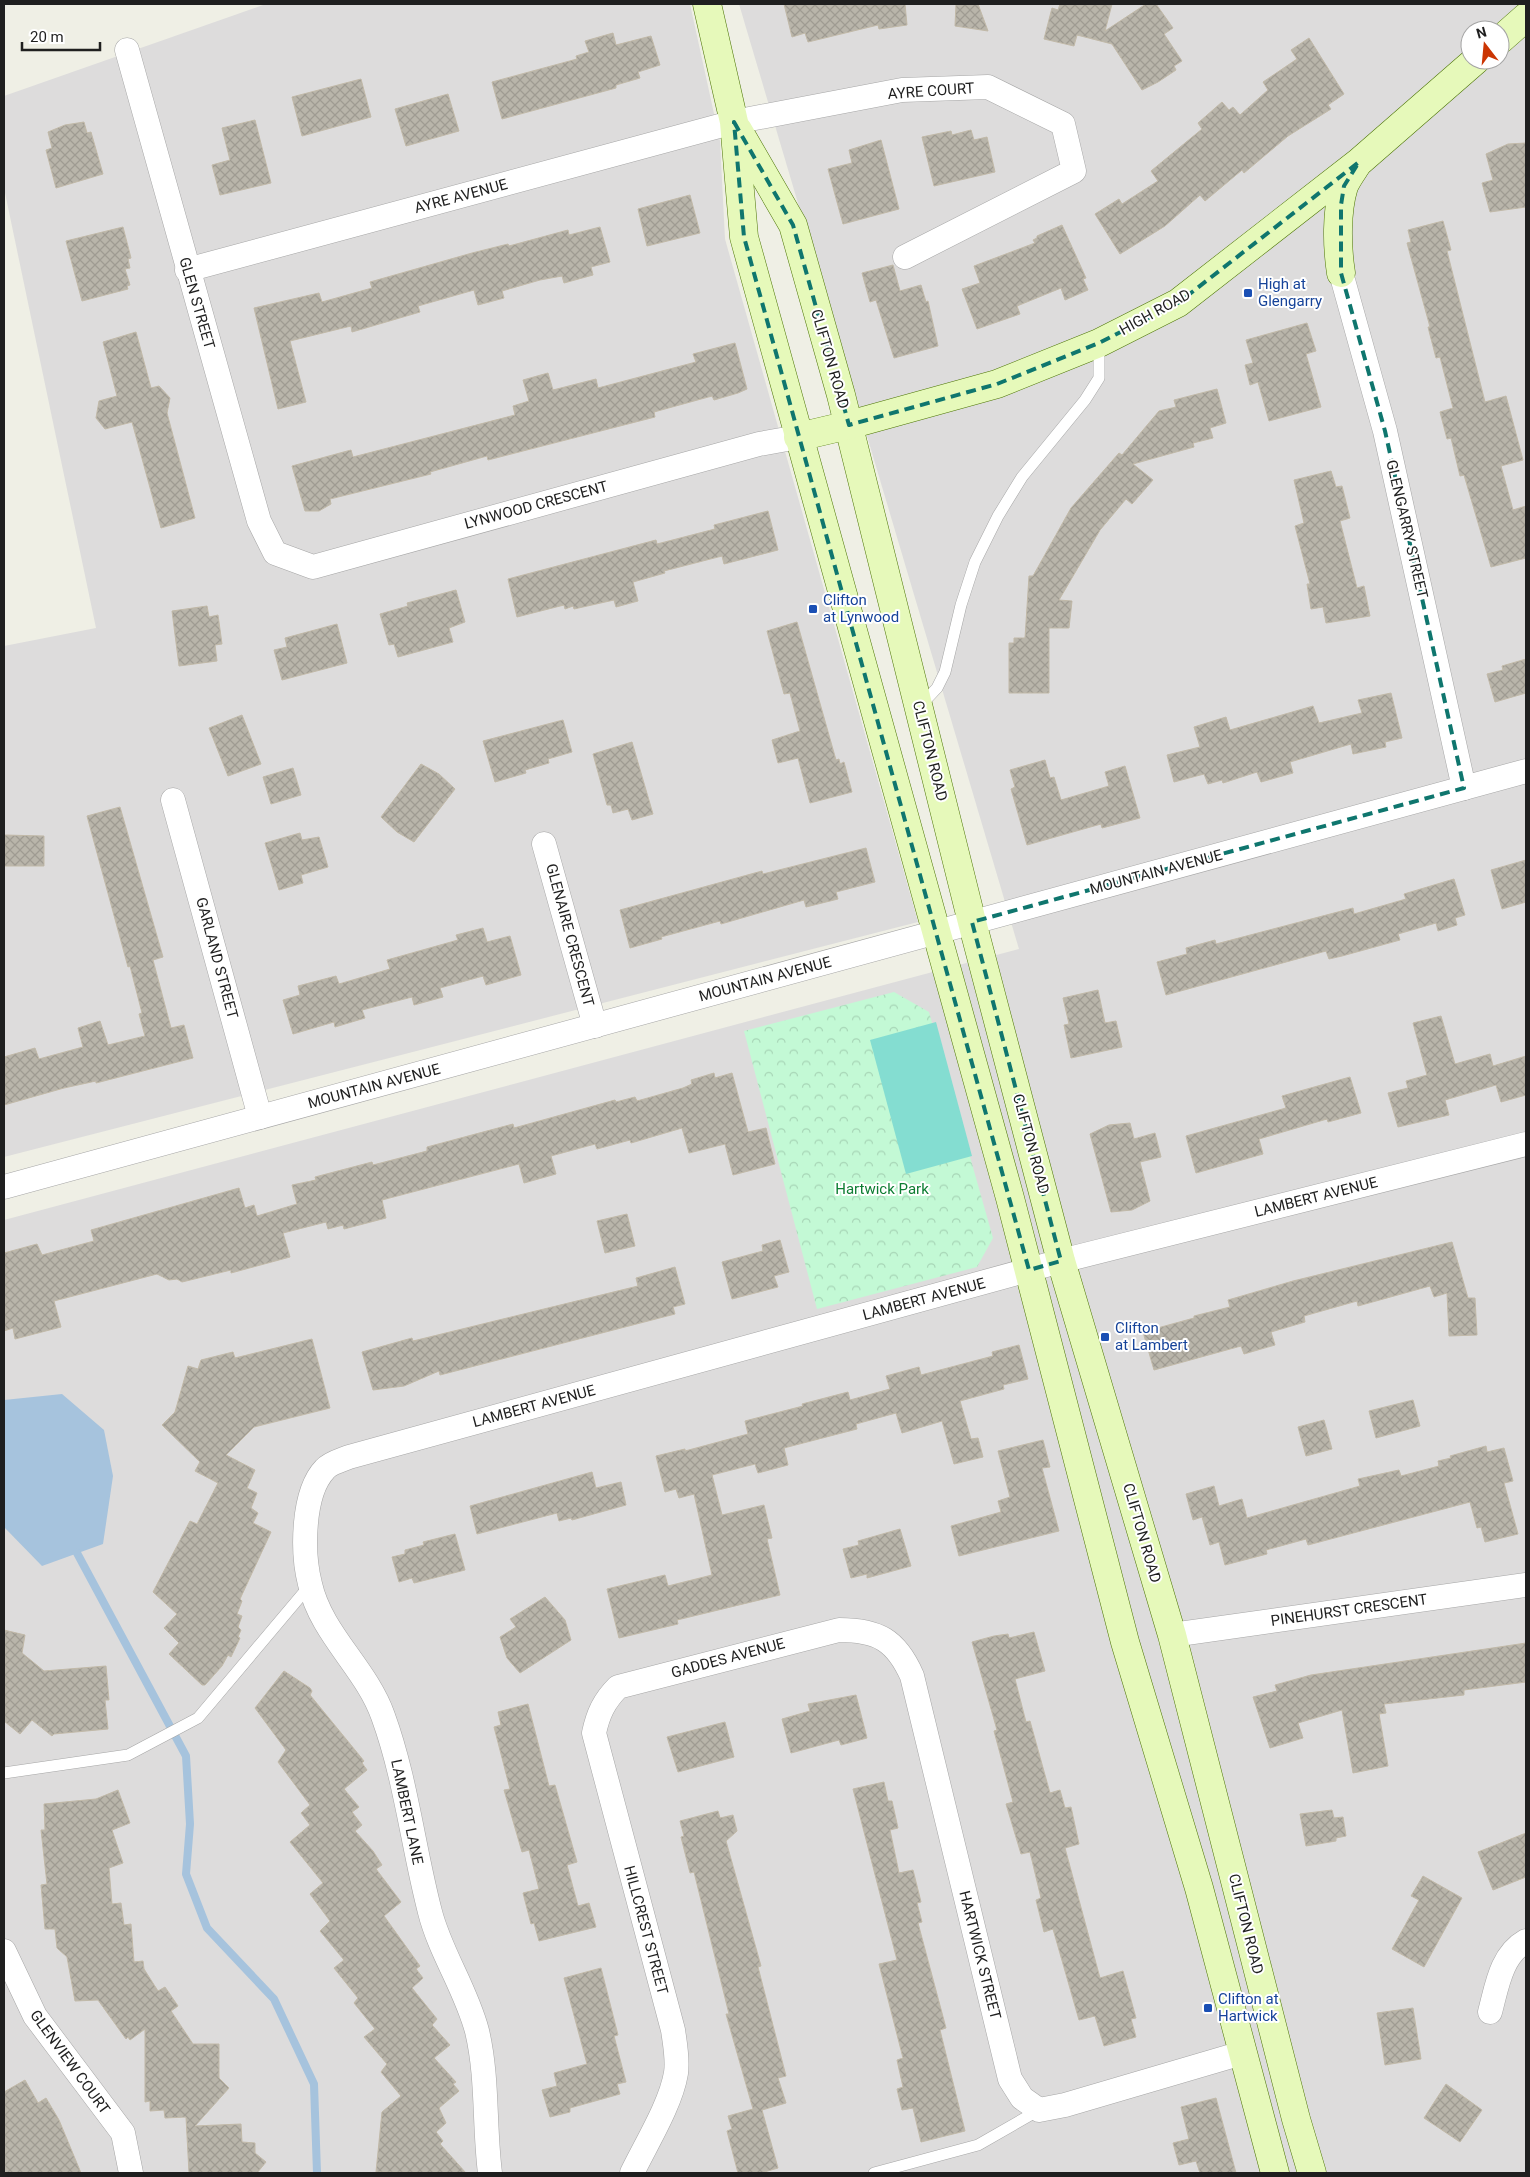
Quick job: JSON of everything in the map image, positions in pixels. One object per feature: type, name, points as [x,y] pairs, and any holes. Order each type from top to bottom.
[{"type":"main road","name":"CLIFTON ROAD","points":[[707,4],[734,122],[744,237],[798,437],[938,932],[1029,1270],[1125,1642],[1199,1888],[1274,2173]]},
{"type":"main road","points":[[1510,31],[1526,17]]},
{"type":"main road","name":"HIGH ROAD","points":[[798,437],[849,425],[997,384],[1099,342],[1178,303],[1359,162],[1465,70]]},
{"type":"main road","name":"CLIFTON ROAD","points":[[734,122],[793,225],[849,425],[972,922],[1062,1261],[1172,1635],[1296,2119],[1312,2173]]},
{"type":"main road","points":[[1341,273],[1339,243],[1344,186],[1359,162]]},
{"type":"street","name":"GLEN STREET","points":[[128,50],[187,270],[259,520],[275,553]]},
{"type":"street","name":"AYRE COURT","points":[[734,122],[902,90],[988,87],[1063,124],[1074,171],[904,257]]},
{"type":"street","name":"AYRE AVENUE","points":[[187,270],[734,122]]},
{"type":"street","name":"GLENGARRY STREET","points":[[1341,273],[1385,431],[1464,788]]},
{"type":"street","name":"LYNWOOD CRESCENT","points":[[275,553],[313,567],[759,444],[798,437]]},
{"type":"street","name":"MOUNTAIN AVENUE","points":[[4,1187],[1526,771]]},
{"type":"street","name":"GARLAND STREET","points":[[174,800],[260,1117]]},
{"type":"street","name":"GLENAIRE CRESCENT","points":[[544,844],[595,1026]]},
{"type":"street","name":"LAMBERT AVENUE","points":[[326,1467],[349,1457],[1062,1261],[1526,1144]]},
{"type":"street","name":"LAMBERT LANE","points":[[326,1467],[316,1481],[309,1502],[305,1537],[310,1585],[326,1622],[363,1676],[374,1696],[388,1730],[402,1783],[431,1915],[469,2006],[477,2031],[484,2069],[490,2173]]},
{"type":"street","name":"PINEHURST CRESCENT","points":[[1172,1635],[1526,1585]]},
{"type":"street","name":"GADDES AVENUE","points":[[618,1687],[839,1630]]},
{"type":"street","name":"HARTWICK STREET","points":[[839,1630],[859,1630],[883,1637],[906,1662],[912,1676],[1010,2079],[1022,2098],[1039,2110]]},
{"type":"street","name":"HILLCREST STREET","points":[[618,1687],[606,1699],[598,1715],[594,1734],[673,2030],[676,2053],[673,2089],[632,2173]]},
{"type":"street","points":[[1490,2012],[1504,1964],[1519,1945],[1526,1941]]},
{"type":"street","name":"GLENVIEW COURT","points":[[4,1951],[35,2016],[123,2133],[131,2173]]},
{"type":"street","points":[[1039,2110],[1065,2105],[1242,2053]]},
{"type":"lane","points":[[918,707],[937,688],[945,672],[961,605],[975,562],[998,516],[1022,476],[1085,400],[1099,378],[1099,342]]},
{"type":"lane","points":[[4,1774],[128,1755],[198,1718],[310,1585]]},
{"type":"lane","points":[[874,2173],[978,2145],[1039,2110]]},
{"type":"highlighted area","points":[[734,122],[793,225],[849,425],[997,384],[1099,343],[1178,303],[1359,162],[1344,186],[1341,205],[1341,273],[1385,431],[1464,788],[972,922],[1061,1261],[1029,1270],[744,237]]},
{"type":"shaded area","points":[[266,4],[690,4],[720,141],[725,239],[918,922],[4,1157],[4,646],[96,628],[4,188],[4,96]]},
{"type":"shaded area","points":[[739,4],[1526,4],[1526,2173],[4,2173],[4,1220],[1019,949]]},
{"type":"shaded area","points":[[936,1022],[972,1156],[906,1174],[870,1040]]},
{"type":"shaded area","points":[[62,1394],[104,1430],[113,1476],[103,1544],[42,1566],[4,1527],[4,1400]]},
{"type":"green space","name":"Hartwick Park","points":[[894,992],[929,1012],[993,1238],[977,1267],[817,1309],[744,1031]]},
{"type":"building","points":[[784,4],[905,4],[907,25],[879,29],[878,25],[808,42],[805,33],[792,37]]},
{"type":"building","points":[[956,4],[978,4],[988,31],[955,26]]},
{"type":"building","points":[[1060,4],[1112,4],[1105,31],[1146,4],[1156,4],[1173,28],[1164,34],[1182,61],[1174,66],[1176,70],[1142,90],[1112,44],[1077,35],[1074,46],[1044,39],[1052,8],[1058,10]]},
{"type":"building","points":[[613,33],[616,45],[651,36],[660,65],[638,72],[640,78],[616,85],[616,88],[502,119],[492,82],[577,59],[576,56],[589,52],[585,41]]},
{"type":"building","points":[[1309,38],[1344,94],[1328,105],[1331,109],[1288,136],[1244,173],[1242,170],[1205,201],[1200,195],[1165,226],[1120,254],[1095,214],[1119,199],[1122,204],[1158,181],[1151,171],[1202,129],[1198,123],[1222,102],[1229,110],[1233,107],[1240,115],[1268,90],[1263,82],[1297,59],[1291,50]]},
{"type":"building","points":[[361,79],[371,117],[302,136],[292,97]]},
{"type":"building","points":[[448,94],[459,131],[406,146],[395,109]]},
{"type":"building","points":[[255,120],[271,183],[220,195],[212,165],[230,160],[222,128]]},
{"type":"building","points":[[84,122],[87,133],[91,132],[103,174],[56,188],[46,150],[52,148],[48,132],[65,125]]},
{"type":"building","points":[[971,130],[974,140],[987,137],[995,172],[934,186],[922,137],[951,131],[952,135]]},
{"type":"building","points":[[881,140],[899,209],[843,224],[828,169],[852,163],[849,150]]},
{"type":"building","points":[[1526,143],[1526,207],[1490,212],[1482,183],[1493,180],[1486,154],[1508,144]]},
{"type":"building","points":[[690,195],[700,233],[647,246],[638,209]]},
{"type":"building","points":[[1443,221],[1451,250],[1447,251],[1485,402],[1506,396],[1523,460],[1501,466],[1513,510],[1526,506],[1526,558],[1491,567],[1464,475],[1460,476],[1451,438],[1447,439],[1440,412],[1453,408],[1440,357],[1436,358],[1428,327],[1430,327],[1407,243],[1411,242],[1408,230]]},
{"type":"building","points":[[1062,225],[1086,278],[1083,279],[1088,290],[1065,300],[1061,288],[1017,306],[1020,314],[977,329],[962,289],[980,283],[974,266],[1035,243],[1033,240],[1037,236]]},
{"type":"building","points":[[123,227],[131,258],[128,259],[130,268],[125,269],[130,285],[127,286],[128,289],[82,301],[66,241]]},
{"type":"building","points":[[600,227],[610,262],[591,267],[593,275],[564,283],[562,276],[540,280],[502,291],[504,298],[478,305],[474,290],[418,306],[420,312],[352,332],[351,326],[290,341],[306,402],[278,409],[254,308],[319,293],[322,302],[372,288],[370,282],[472,253],[508,244],[509,246],[568,230],[569,235]]},
{"type":"building","points":[[893,265],[900,291],[921,285],[926,302],[928,301],[938,346],[894,358],[876,300],[870,302],[862,273]]},
{"type":"building","points":[[1307,323],[1316,351],[1306,354],[1321,407],[1269,421],[1258,382],[1250,385],[1245,365],[1253,363],[1246,340]]},
{"type":"building","points":[[136,332],[151,388],[159,386],[170,398],[167,413],[195,518],[161,528],[132,422],[105,429],[96,418],[99,401],[117,396],[103,342]]},
{"type":"building","points":[[735,343],[747,389],[738,393],[714,400],[712,396],[654,412],[655,417],[488,460],[487,456],[430,472],[431,474],[330,499],[331,504],[319,511],[305,511],[292,466],[351,450],[353,457],[515,415],[513,406],[529,401],[523,380],[548,373],[553,390],[596,379],[598,388],[696,362],[693,354]]},
{"type":"building","points":[[1217,389],[1226,423],[1210,428],[1213,438],[1193,443],[1194,447],[1133,464],[1153,480],[1132,504],[1126,499],[1100,530],[1059,600],[1072,601],[1069,628],[1049,628],[1049,693],[1009,693],[1009,643],[1014,643],[1014,638],[1025,638],[1029,576],[1033,576],[1071,508],[1119,453],[1122,455],[1159,411],[1176,407],[1174,400]]},
{"type":"building","points":[[1331,471],[1336,487],[1342,486],[1350,518],[1340,521],[1357,588],[1364,586],[1370,616],[1326,623],[1323,607],[1311,609],[1307,584],[1310,584],[1295,526],[1304,523],[1294,480]]},
{"type":"building","points":[[768,511],[778,550],[724,564],[722,556],[664,571],[665,573],[633,582],[638,601],[616,607],[614,600],[574,609],[573,606],[565,609],[564,605],[517,617],[508,579],[656,540],[657,544],[715,529],[714,525]]},
{"type":"building","points":[[456,590],[465,622],[449,628],[453,642],[398,657],[394,644],[389,645],[380,614],[408,606],[407,603]]},
{"type":"building","points":[[207,606],[209,617],[218,615],[222,644],[215,645],[217,661],[179,666],[172,611]]},
{"type":"building","points":[[797,622],[836,760],[839,759],[840,764],[844,762],[852,792],[810,803],[798,758],[778,763],[772,740],[800,731],[790,693],[784,694],[767,631]]},
{"type":"building","points":[[337,624],[347,663],[282,680],[274,650],[287,647],[285,638]]},
{"type":"building","points":[[1526,659],[1526,693],[1495,702],[1487,674],[1503,670],[1502,666]]},
{"type":"building","points":[[1391,693],[1402,738],[1385,742],[1386,747],[1353,754],[1351,744],[1290,762],[1293,773],[1261,782],[1257,772],[1223,783],[1222,780],[1208,784],[1204,774],[1174,782],[1167,755],[1200,747],[1194,727],[1226,717],[1230,730],[1313,706],[1319,723],[1362,713],[1358,700]]},
{"type":"building","points":[[242,715],[261,764],[228,776],[209,728]]},
{"type":"building","points":[[563,720],[572,752],[548,759],[549,763],[525,770],[526,773],[495,782],[483,741]]},
{"type":"building","points":[[632,742],[653,814],[632,820],[628,809],[613,813],[611,805],[607,805],[593,754]]},
{"type":"building","points":[[1045,760],[1050,778],[1054,777],[1061,800],[1109,786],[1105,772],[1125,766],[1140,818],[1102,828],[1101,824],[1027,845],[1011,789],[1015,787],[1010,770]]},
{"type":"building","points":[[421,764],[439,774],[455,789],[414,842],[397,832],[381,817]]},
{"type":"building","points":[[293,768],[301,795],[271,804],[263,777]]},
{"type":"building","points":[[120,807],[163,957],[153,960],[171,1028],[184,1025],[193,1058],[96,1083],[96,1081],[64,1088],[4,1105],[4,1057],[35,1048],[39,1059],[83,1047],[78,1028],[100,1021],[108,1045],[145,1036],[139,1014],[142,1013],[130,966],[128,967],[87,816]]},
{"type":"building","points":[[300,833],[302,840],[319,837],[328,867],[301,875],[303,883],[279,890],[265,843]]},
{"type":"building","points":[[4,835],[44,836],[44,866],[4,866]]},
{"type":"building","points":[[866,848],[875,882],[836,892],[838,899],[806,907],[804,900],[721,924],[720,921],[661,937],[662,939],[630,948],[620,910],[762,871],[763,874]]},
{"type":"building","points":[[1526,860],[1526,902],[1502,909],[1491,870]]},
{"type":"building","points":[[1454,879],[1465,915],[1455,918],[1457,925],[1438,931],[1436,923],[1398,934],[1400,940],[1342,956],[1329,959],[1326,951],[1166,995],[1157,962],[1187,954],[1186,948],[1215,940],[1216,944],[1353,908],[1354,914],[1406,899],[1404,894]]},
{"type":"building","points":[[483,928],[487,942],[510,936],[521,975],[486,985],[483,976],[440,988],[443,997],[414,1005],[412,997],[362,1010],[365,1018],[335,1027],[334,1022],[293,1034],[283,1000],[300,995],[298,986],[336,976],[339,984],[390,969],[387,960],[458,940],[456,935]]},
{"type":"building","points":[[1098,990],[1105,1023],[1116,1021],[1122,1047],[1071,1058],[1064,1025],[1069,1024],[1063,998]]},
{"type":"building","points":[[1441,1016],[1455,1064],[1490,1054],[1493,1066],[1526,1056],[1526,1095],[1501,1102],[1496,1085],[1445,1100],[1449,1115],[1398,1127],[1388,1093],[1408,1088],[1406,1081],[1427,1075],[1413,1023]]},
{"type":"building","points":[[714,1073],[715,1078],[732,1073],[748,1132],[766,1128],[775,1164],[733,1175],[725,1144],[689,1153],[682,1128],[631,1143],[630,1140],[597,1149],[595,1144],[551,1156],[556,1174],[524,1183],[519,1164],[382,1200],[386,1218],[344,1229],[343,1225],[328,1229],[326,1222],[283,1233],[290,1257],[231,1273],[231,1270],[182,1282],[177,1279],[169,1280],[157,1274],[54,1301],[61,1327],[15,1339],[13,1328],[4,1331],[4,1253],[37,1244],[42,1255],[94,1241],[91,1230],[239,1188],[245,1208],[254,1205],[257,1216],[297,1204],[292,1185],[316,1180],[315,1177],[372,1162],[373,1165],[427,1151],[427,1147],[513,1124],[514,1128],[615,1100],[616,1102],[635,1097],[637,1101],[683,1088],[692,1084],[691,1080]]},
{"type":"building","points":[[1350,1077],[1361,1113],[1328,1122],[1327,1119],[1259,1139],[1263,1154],[1196,1173],[1186,1136],[1286,1108],[1282,1096]]},
{"type":"building","points":[[1130,1123],[1134,1139],[1155,1133],[1161,1157],[1140,1162],[1150,1201],[1132,1210],[1111,1212],[1090,1134],[1109,1125]]},
{"type":"building","points":[[627,1214],[635,1246],[605,1253],[597,1221]]},
{"type":"building","points":[[780,1240],[789,1272],[774,1276],[778,1287],[732,1299],[722,1262],[763,1251],[762,1245]]},
{"type":"building","points":[[1452,1242],[1468,1298],[1475,1298],[1477,1335],[1449,1336],[1447,1293],[1434,1297],[1430,1286],[1358,1306],[1357,1301],[1304,1316],[1305,1322],[1271,1332],[1275,1345],[1244,1354],[1241,1346],[1154,1370],[1143,1332],[1230,1307],[1228,1300],[1293,1281]]},
{"type":"building","points":[[675,1267],[685,1304],[673,1307],[675,1314],[440,1375],[439,1371],[404,1386],[373,1390],[362,1352],[412,1338],[413,1341],[638,1286],[636,1278]]},
{"type":"building","points":[[312,1339],[330,1408],[254,1427],[226,1455],[255,1470],[247,1488],[257,1493],[251,1508],[258,1513],[253,1523],[271,1532],[240,1599],[242,1601],[237,1614],[242,1616],[238,1627],[241,1630],[238,1637],[240,1638],[231,1657],[228,1655],[222,1666],[205,1685],[202,1685],[169,1654],[179,1643],[164,1628],[177,1614],[153,1592],[190,1521],[197,1524],[218,1483],[195,1471],[200,1462],[162,1425],[175,1412],[188,1366],[198,1369],[201,1360],[233,1352],[235,1358]]},
{"type":"building","points":[[1019,1345],[1028,1379],[1003,1385],[1004,1389],[960,1401],[971,1439],[978,1438],[983,1457],[954,1464],[942,1421],[902,1433],[896,1413],[856,1424],[857,1429],[784,1448],[788,1465],[758,1473],[755,1464],[712,1475],[722,1515],[764,1505],[772,1538],[767,1539],[780,1595],[677,1620],[678,1624],[619,1638],[607,1589],[665,1575],[668,1586],[712,1575],[694,1494],[679,1498],[676,1489],[665,1492],[656,1456],[685,1449],[685,1451],[748,1434],[745,1421],[803,1406],[802,1404],[848,1392],[850,1400],[890,1389],[886,1376],[919,1367],[921,1375],[993,1356],[992,1352]]},
{"type":"building","points":[[1413,1400],[1420,1426],[1376,1438],[1369,1411]]},
{"type":"building","points":[[1324,1420],[1332,1449],[1306,1456],[1298,1427]]},
{"type":"building","points":[[1043,1440],[1050,1467],[1042,1468],[1059,1531],[959,1556],[951,1526],[1001,1512],[998,1501],[1010,1497],[998,1451]]},
{"type":"building","points":[[1486,1446],[1487,1452],[1504,1448],[1513,1481],[1504,1483],[1518,1534],[1485,1542],[1481,1527],[1477,1528],[1470,1502],[1308,1545],[1306,1539],[1266,1550],[1267,1554],[1225,1565],[1219,1542],[1210,1545],[1202,1517],[1193,1520],[1186,1494],[1214,1486],[1219,1506],[1242,1499],[1247,1518],[1360,1486],[1358,1479],[1399,1470],[1401,1476],[1439,1466],[1438,1461]]},
{"type":"building","points":[[592,1472],[596,1488],[621,1482],[626,1505],[572,1520],[571,1518],[559,1521],[557,1513],[477,1534],[470,1506]]},
{"type":"building","points":[[900,1529],[911,1566],[867,1578],[867,1574],[851,1578],[843,1549],[859,1545],[858,1541]]},
{"type":"building","points":[[455,1534],[465,1570],[414,1583],[412,1578],[399,1582],[392,1557],[405,1554],[405,1550],[424,1545],[423,1542]]},
{"type":"building","points":[[545,1597],[565,1620],[571,1640],[520,1673],[507,1658],[500,1637],[516,1627],[510,1619]]},
{"type":"building","points":[[4,1630],[25,1635],[22,1653],[44,1671],[106,1666],[109,1700],[105,1700],[108,1729],[54,1734],[52,1736],[32,1720],[20,1734],[4,1721]]},
{"type":"building","points":[[1034,1632],[1045,1671],[1015,1679],[1026,1722],[1030,1721],[1050,1793],[1060,1790],[1065,1808],[1071,1807],[1079,1844],[1065,1848],[1100,1978],[1123,1971],[1136,2018],[1131,2019],[1136,2037],[1104,2046],[1095,2016],[1079,2020],[1053,1929],[1044,1932],[1036,1900],[1041,1898],[1030,1852],[1021,1854],[1006,1804],[1013,1802],[994,1731],[997,1730],[972,1642],[994,1636],[1008,1634],[1009,1638]]},
{"type":"building","points":[[1526,1643],[1526,1682],[1464,1690],[1464,1695],[1384,1704],[1386,1713],[1379,1714],[1388,1766],[1353,1773],[1342,1710],[1298,1723],[1303,1738],[1270,1748],[1253,1697],[1277,1691],[1275,1685],[1311,1675]]},
{"type":"building","points":[[284,1671],[310,1688],[312,1691],[310,1695],[364,1761],[362,1763],[367,1770],[344,1789],[359,1807],[352,1812],[362,1825],[355,1831],[373,1851],[382,1865],[376,1869],[401,1902],[384,1916],[420,1966],[416,1969],[423,1978],[412,1988],[437,2019],[432,2025],[450,2045],[434,2058],[456,2082],[453,2084],[459,2091],[439,2108],[446,2123],[436,2132],[443,2141],[440,2144],[466,2173],[376,2172],[382,2112],[401,2096],[381,2072],[387,2064],[364,2037],[375,2029],[354,2003],[358,1998],[334,1968],[344,1960],[320,1931],[330,1921],[310,1894],[323,1883],[290,1842],[310,1825],[301,1813],[310,1805],[278,1762],[286,1750],[255,1708]]},
{"type":"building","points":[[856,1695],[867,1738],[841,1745],[839,1740],[791,1753],[782,1719],[810,1711],[808,1704]]},
{"type":"building","points":[[528,1704],[549,1786],[555,1785],[577,1862],[567,1865],[578,1906],[589,1903],[596,1927],[539,1941],[534,1923],[531,1924],[523,1893],[539,1889],[529,1850],[522,1852],[504,1790],[510,1789],[494,1727],[501,1725],[498,1712]]},
{"type":"building","points":[[725,1722],[734,1757],[678,1772],[667,1737]]},
{"type":"building","points":[[884,1782],[888,1801],[892,1801],[898,1828],[890,1830],[899,1873],[913,1870],[921,1902],[917,1903],[922,1922],[918,1923],[946,2028],[940,2030],[965,2131],[921,2142],[913,2108],[902,2110],[897,2089],[903,2087],[897,2060],[903,2058],[879,1964],[897,1960],[853,1789]]},
{"type":"building","points":[[118,1790],[130,1823],[112,1830],[123,1863],[109,1868],[112,1904],[121,1903],[124,1925],[131,1924],[134,1962],[143,1961],[144,1969],[158,1991],[165,1987],[178,2006],[171,2011],[193,2044],[219,2044],[219,2078],[229,2088],[195,2126],[241,2124],[242,2142],[255,2143],[255,2153],[266,2162],[257,2173],[189,2173],[186,2117],[165,2118],[164,2110],[150,2111],[150,2101],[145,2102],[145,2029],[130,2040],[128,2037],[126,2039],[98,2000],[75,2001],[67,1957],[57,1948],[55,1929],[45,1929],[41,1885],[47,1884],[41,1830],[45,1830],[44,1804],[96,1799]]},
{"type":"building","points":[[1332,1810],[1334,1818],[1343,1817],[1346,1836],[1336,1838],[1336,1841],[1306,1846],[1300,1814]]},
{"type":"building","points":[[718,1811],[720,1818],[733,1815],[737,1831],[726,1841],[761,1966],[758,1967],[786,2076],[778,2078],[786,2103],[762,2110],[778,2168],[761,2173],[738,2173],[727,2131],[732,2129],[728,2116],[753,2109],[726,2014],[729,2014],[694,1872],[690,1873],[681,1837],[684,1836],[680,1821]]},
{"type":"building","points":[[1526,1833],[1526,1877],[1493,1890],[1478,1852]]},
{"type":"building","points":[[1423,1876],[1462,1898],[1424,1967],[1392,1949],[1419,1900],[1411,1896]]},
{"type":"building","points":[[601,1968],[618,2035],[614,2036],[626,2082],[617,2084],[620,2094],[570,2108],[570,2112],[550,2117],[542,2090],[557,2086],[554,2073],[587,2064],[564,1978]]},
{"type":"building","points":[[1413,2008],[1421,2059],[1385,2065],[1377,2013]]},
{"type":"building","points":[[25,2080],[38,2103],[46,2098],[59,2120],[81,2173],[4,2173],[4,2092]]},
{"type":"building","points":[[1446,2084],[1482,2110],[1460,2142],[1424,2118]]},
{"type":"building","points":[[1216,2098],[1236,2173],[1200,2173],[1196,2161],[1179,2165],[1173,2143],[1189,2139],[1181,2107]]},
{"type":"waterway","points":[[77,1553],[186,1756],[190,1824],[186,1874],[207,1928],[274,1999],[314,2084],[317,2173]]},
{"type":"place","name":"High at Glengarry","points":[[1248,293]]},
{"type":"place","name":"Clifton at Lynwood","points":[[813,609]]},
{"type":"place","name":"Clifton at Lambert","points":[[1105,1337]]},
{"type":"place","name":"Clifton at Hartwick","points":[[1208,2008]]}]
